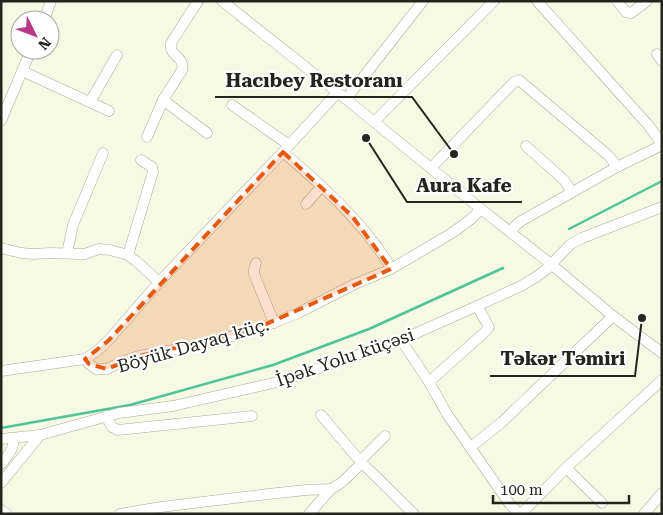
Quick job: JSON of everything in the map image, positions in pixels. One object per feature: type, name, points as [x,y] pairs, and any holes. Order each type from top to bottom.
[{"type":"street","points":[[147,137],[163,100],[184,65],[171,48],[198,1]]},
{"type":"street","points":[[222,1],[613,316],[662,353]]},
{"type":"street","points":[[346,99],[423,1]]},
{"type":"street","points":[[374,122],[494,1]]},
{"type":"street","points":[[511,233],[521,221],[617,167],[662,145],[649,126],[537,1]]},
{"type":"street","points":[[617,1],[626,12],[630,13],[647,1]]},
{"type":"street","points":[[90,102],[117,55]]},
{"type":"street","points":[[1,121],[6,97],[27,60]]},
{"type":"street","points":[[22,71],[110,111]]},
{"type":"street","points":[[431,168],[514,82],[519,80],[609,156],[617,167]]},
{"type":"street","points":[[1,372],[85,358],[97,351],[159,282],[337,93]]},
{"type":"street","points":[[163,100],[207,133]]},
{"type":"street","points":[[232,105],[286,148],[352,216],[383,254],[391,270]]},
{"type":"street","points":[[526,146],[564,180],[572,192]]},
{"type":"street","points":[[66,253],[73,225],[103,153]]},
{"type":"street","points":[[128,255],[153,172],[152,167],[141,160]]},
{"type":"street","points":[[306,204],[322,186]]},
{"type":"street","name":"İpək Yolu küçəsi","points":[[1,440],[40,435],[119,413],[173,406],[282,381],[400,340],[521,286],[552,265],[572,244],[582,238],[661,208]]},
{"type":"street","name":"Böyük Dayaq küç.","points":[[85,358],[96,369],[107,369],[139,356],[248,332],[298,313],[355,284],[391,270],[452,233],[481,210]]},
{"type":"street","points":[[1,248],[33,254],[85,254],[99,249],[110,250],[128,255],[159,282]]},
{"type":"street","points":[[256,263],[254,274],[274,322]]},
{"type":"street","points":[[429,382],[486,332],[489,327],[477,306]]},
{"type":"street","points":[[470,447],[502,422],[613,316]]},
{"type":"street","points":[[400,340],[429,382],[447,414],[509,503],[520,514],[566,468],[662,380]]},
{"type":"street","points":[[321,415],[361,462],[414,514]]},
{"type":"street","points":[[106,416],[112,427],[118,430],[252,416]]},
{"type":"street","points":[[1,482],[40,435]]},
{"type":"street","points":[[310,514],[331,489],[341,483],[385,436]]},
{"type":"street","points":[[1,464],[14,447],[14,438]]},
{"type":"street","points":[[566,468],[602,503]]},
{"type":"street","points":[[120,514],[268,494],[331,489]]},
{"type":"street","points":[[644,514],[662,493]]},
{"type":"street","points":[[1,510],[7,514]]},
{"type":"highlighted area","points":[[283,152],[352,216],[391,269],[248,332],[139,356],[107,369],[89,364],[85,359],[108,341]]},
{"type":"waterway","points":[[569,229],[662,181]]},
{"type":"waterway","points":[[1,428],[130,405],[273,365],[369,329],[503,268]]},
{"type":"place","name":"Aura Kafe","points":[[366,138]]},
{"type":"place","name":"Hacıbey Restoranı","points":[[454,154]]},
{"type":"place","name":"Təkər Təmiri","points":[[642,318]]}]
